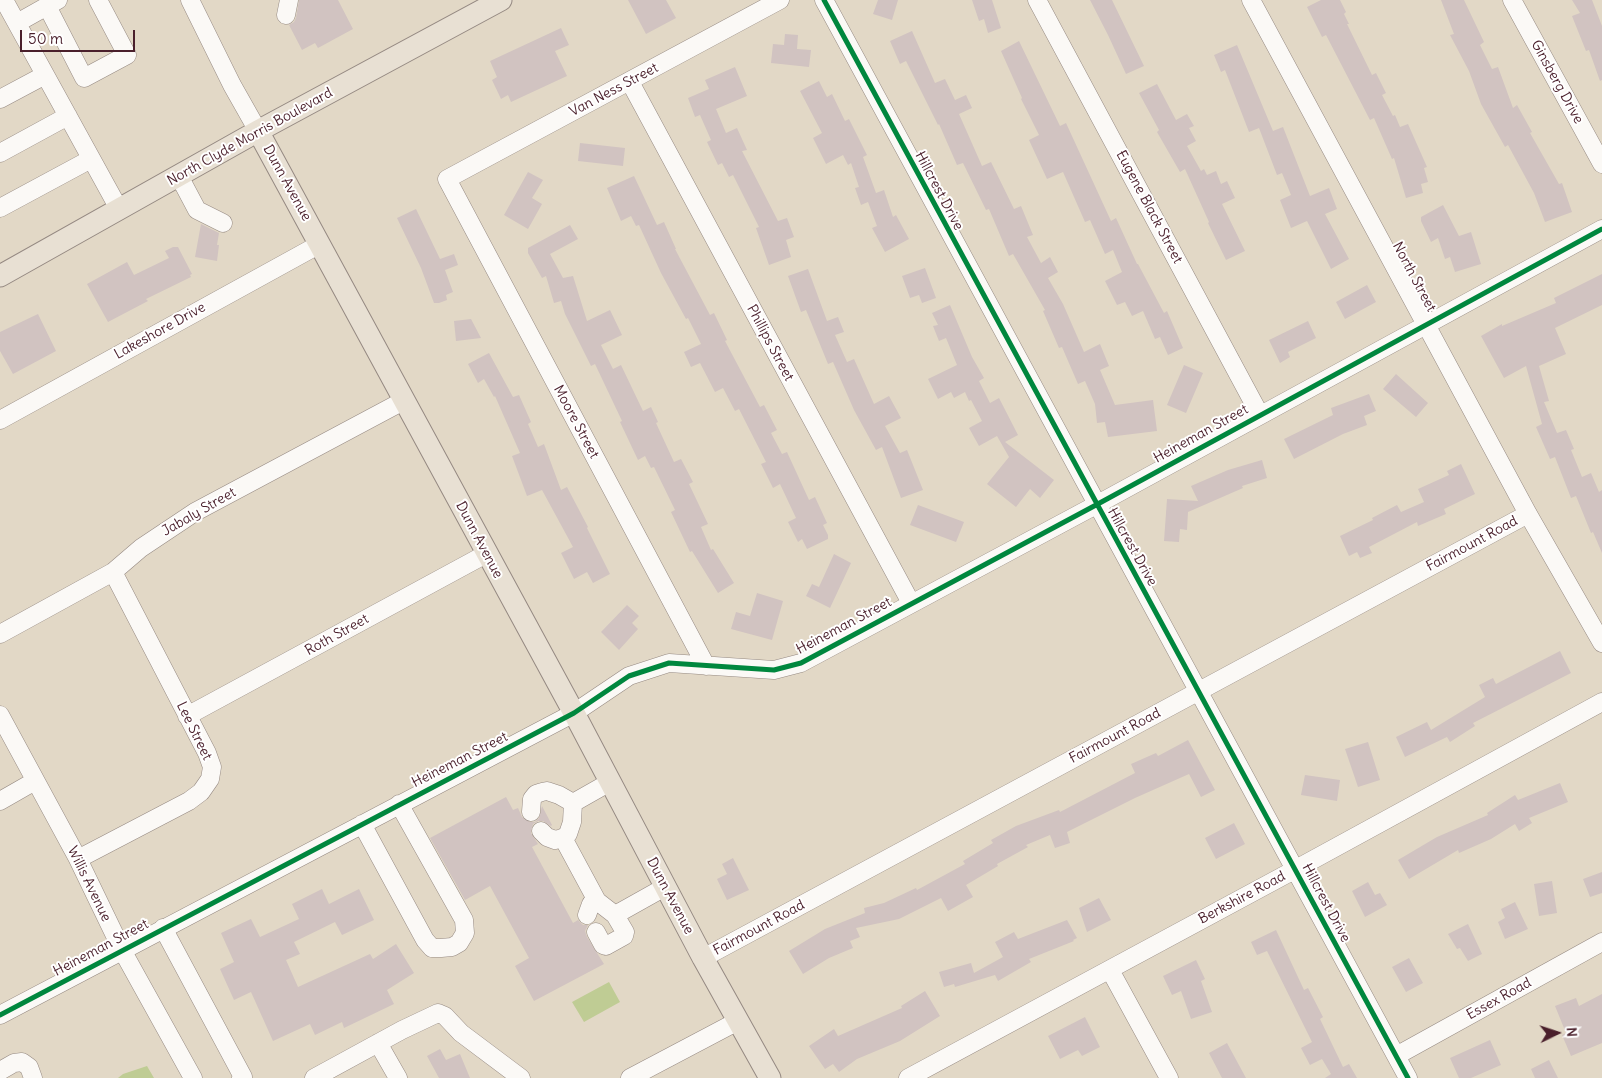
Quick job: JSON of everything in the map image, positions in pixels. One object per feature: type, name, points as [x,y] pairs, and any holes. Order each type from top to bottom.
[{"type":"main road","name":"North Clyde Morris Boulevard","points":[[0,276],[258,131],[501,0]]},
{"type":"main road","name":"Dunn Avenue","points":[[258,131],[574,713],[703,958],[770,1078]]},
{"type":"street","points":[[4,0],[119,209]]},
{"type":"street","points":[[17,23],[53,3],[84,78],[127,55],[98,0]]},
{"type":"street","name":"Dunn Avenue","points":[[190,0],[228,77],[258,131]]},
{"type":"street","name":"Van Ness Street","points":[[447,179],[780,0]]},
{"type":"street","name":"Hillcrest Drive","points":[[824,0],[1408,1078]]},
{"type":"street","name":"Eugene Black Street","points":[[1038,0],[1260,415]]},
{"type":"street","name":"North Street","points":[[1251,0],[1528,514],[1602,643]]},
{"type":"street","name":"Ginsberg Drive","points":[[1512,0],[1602,164]]},
{"type":"street","points":[[0,99],[45,74]]},
{"type":"street","name":"Phillips Street","points":[[630,82],[911,603]]},
{"type":"street","points":[[0,152],[68,116]]},
{"type":"street","points":[[0,208],[91,159]]},
{"type":"street","points":[[179,176],[197,210],[223,222]]},
{"type":"street","name":"Moore Street","points":[[447,179],[706,666]]},
{"type":"street","name":"Heineman Street","points":[[0,1015],[574,713],[629,676],[669,663],[774,670],[801,662],[1096,505],[1602,229]]},
{"type":"street","name":"Lakeshore Drive","points":[[0,420],[320,244]]},
{"type":"street","name":"Jabaly Street","points":[[0,634],[113,572],[141,548],[195,512],[405,400]]},
{"type":"street","name":"Fairmount Road","points":[[703,958],[1528,514]]},
{"type":"street","name":"Roth Street","points":[[187,716],[486,554]]},
{"type":"street","name":"Lee Street","points":[[78,859],[189,801],[201,792],[210,779],[212,767],[113,572]]},
{"type":"street","name":"Berkshire Road","points":[[908,1078],[930,1073],[1110,970],[1602,702]]},
{"type":"street","name":"Willis Avenue","points":[[0,716],[78,859],[122,950],[193,1078]]},
{"type":"street","points":[[0,801],[35,781]]},
{"type":"street","points":[[573,803],[610,782]]},
{"type":"street","points":[[531,812],[532,799],[536,794],[542,792],[547,791],[559,795],[573,803]]},
{"type":"street","points":[[541,831],[547,837],[555,840],[563,838],[568,834],[572,822],[573,803]]},
{"type":"street","points":[[362,824],[425,940],[432,948],[452,947],[459,943],[465,933],[464,920],[399,804]]},
{"type":"street","points":[[563,838],[592,908],[615,915],[625,932],[624,936],[606,946],[603,945],[596,932]]},
{"type":"street","points":[[615,915],[665,887]]},
{"type":"street","points":[[164,928],[243,1078]]},
{"type":"street","name":"Essex Road","points":[[1396,1056],[1602,942]]},
{"type":"street","points":[[1110,970],[1169,1078]]},
{"type":"street","points":[[314,1078],[438,1013],[445,1016],[461,1033],[521,1078]]},
{"type":"street","points":[[630,1078],[738,1021]]},
{"type":"street","points":[[378,1043],[398,1078]]},
{"type":"street","points":[[0,1071],[14,1063],[22,1062],[29,1067],[33,1078]]},
{"type":"green space","points":[[609,982],[620,1002],[584,1022],[572,1002]]},
{"type":"green space","points":[[147,1066],[154,1078],[118,1078],[123,1074]]},
{"type":"building","points":[[299,0],[338,0],[353,29],[318,48],[315,43],[302,50],[289,25],[296,18]]},
{"type":"building","points":[[628,0],[666,0],[676,18],[646,34]]},
{"type":"building","points":[[878,0],[898,0],[892,20],[873,14]]},
{"type":"building","points":[[972,0],[992,0],[1001,28],[988,33],[984,19],[979,21]]},
{"type":"building","points":[[1090,0],[1112,0],[1144,66],[1126,74]]},
{"type":"building","points":[[1321,0],[1340,0],[1346,12],[1344,14],[1349,24],[1347,24],[1372,75],[1376,73],[1386,93],[1382,95],[1393,116],[1395,115],[1400,127],[1408,124],[1427,167],[1424,168],[1428,182],[1421,184],[1423,193],[1406,198],[1394,158],[1392,159],[1374,118],[1370,120],[1326,35],[1322,37],[1307,7]]},
{"type":"building","points":[[1441,0],[1464,0],[1484,42],[1480,45],[1492,69],[1498,67],[1513,108],[1517,105],[1532,132],[1530,133],[1559,184],[1562,183],[1572,212],[1545,222],[1534,193],[1508,145],[1505,147],[1481,104],[1469,71],[1450,35],[1454,34]]},
{"type":"building","points":[[1572,0],[1592,0],[1602,26],[1602,80],[1600,81],[1589,50],[1586,51],[1572,16],[1580,13]]},
{"type":"building","points":[[561,28],[569,45],[555,51],[567,76],[511,102],[508,95],[501,99],[492,80],[497,77],[490,61]]},
{"type":"building","points":[[912,31],[935,83],[945,79],[955,100],[966,95],[972,108],[959,114],[982,166],[991,162],[1014,209],[1021,206],[1033,235],[1027,237],[1041,263],[1050,257],[1058,272],[1048,278],[1063,304],[1084,352],[1100,344],[1109,366],[1100,370],[1115,405],[1153,400],[1157,431],[1108,437],[1105,422],[1097,423],[1095,404],[1085,381],[1078,384],[1062,347],[1059,348],[1043,311],[1045,310],[1013,254],[1009,256],[989,209],[986,210],[963,163],[957,165],[939,124],[906,61],[900,64],[890,41]]},
{"type":"building","points":[[785,34],[798,35],[797,49],[811,50],[809,67],[771,63],[773,44],[784,45]]},
{"type":"building","points":[[1019,41],[1060,126],[1066,123],[1111,221],[1116,218],[1137,264],[1164,313],[1167,311],[1183,348],[1168,355],[1160,337],[1155,339],[1143,311],[1132,316],[1125,302],[1117,305],[1105,281],[1122,272],[1113,250],[1105,254],[1090,220],[1085,222],[1063,172],[1047,179],[1029,140],[1039,135],[1021,99],[1001,51]]},
{"type":"building","points":[[1237,45],[1273,131],[1283,127],[1310,196],[1329,188],[1337,209],[1325,214],[1349,259],[1331,269],[1307,221],[1291,228],[1280,200],[1291,195],[1282,173],[1277,175],[1259,128],[1249,132],[1225,70],[1221,72],[1214,55]]},
{"type":"building","points":[[735,67],[747,96],[716,109],[726,133],[737,128],[747,150],[742,151],[778,221],[787,218],[794,237],[786,240],[791,257],[769,265],[756,228],[759,227],[733,175],[729,177],[722,163],[718,165],[707,142],[711,140],[700,115],[695,117],[688,98],[709,89],[705,80]]},
{"type":"building","points":[[819,81],[827,97],[832,94],[845,121],[849,119],[867,155],[863,157],[876,193],[884,190],[893,217],[896,215],[909,239],[885,252],[872,228],[877,226],[868,202],[861,205],[855,188],[859,187],[851,163],[848,165],[843,155],[826,164],[813,138],[822,133],[800,91]]},
{"type":"building","points":[[1157,84],[1176,120],[1187,114],[1194,126],[1189,128],[1196,141],[1187,146],[1201,171],[1204,169],[1207,175],[1216,171],[1221,184],[1227,181],[1235,198],[1222,204],[1245,251],[1226,260],[1185,169],[1180,172],[1157,132],[1159,130],[1139,93]]},
{"type":"building","points":[[580,143],[625,148],[623,166],[578,161]]},
{"type":"building","points":[[528,172],[543,180],[532,198],[542,204],[528,229],[504,215]]},
{"type":"building","points":[[634,176],[657,225],[664,222],[675,249],[710,315],[714,313],[727,340],[725,341],[760,407],[764,405],[777,430],[771,433],[782,454],[787,452],[809,500],[815,497],[827,523],[823,525],[828,539],[807,549],[802,539],[798,542],[788,522],[796,518],[780,484],[773,488],[761,464],[766,462],[739,409],[735,411],[723,388],[715,392],[700,363],[691,367],[684,352],[701,344],[661,273],[639,225],[636,226],[631,216],[621,221],[607,188]]},
{"type":"building","points":[[1443,205],[1459,236],[1471,232],[1481,264],[1455,272],[1450,257],[1445,259],[1438,238],[1431,242],[1421,217]]},
{"type":"building","points":[[416,209],[440,259],[454,254],[458,265],[445,270],[453,292],[446,295],[447,300],[439,303],[434,303],[421,268],[397,218]]},
{"type":"building","points":[[201,224],[219,233],[217,261],[195,257]]},
{"type":"building","points":[[570,225],[578,239],[550,254],[563,278],[573,276],[587,321],[610,310],[622,335],[601,345],[613,369],[621,365],[643,411],[651,407],[658,422],[656,423],[674,462],[681,459],[693,482],[689,484],[708,524],[701,527],[711,550],[713,549],[734,583],[718,593],[692,551],[690,552],[671,512],[675,510],[654,467],[651,468],[645,456],[638,460],[595,364],[591,366],[565,314],[561,301],[554,303],[546,276],[542,278],[528,253],[528,248]]},
{"type":"building","points":[[178,247],[192,274],[190,275],[191,277],[146,299],[148,301],[108,322],[87,284],[127,262],[134,275],[169,258],[165,251]]},
{"type":"building","points":[[925,268],[936,298],[922,303],[919,295],[910,298],[902,276]]},
{"type":"building","points":[[808,269],[827,321],[838,317],[844,332],[835,335],[847,362],[854,359],[874,404],[889,396],[901,418],[885,426],[900,453],[907,450],[923,490],[901,498],[882,447],[876,450],[854,410],[833,362],[828,364],[806,310],[801,312],[788,276]]},
{"type":"building","points":[[1602,274],[1602,305],[1555,328],[1566,354],[1539,366],[1549,401],[1544,402],[1557,433],[1566,430],[1574,449],[1571,450],[1582,477],[1591,473],[1599,492],[1602,490],[1602,553],[1593,532],[1591,533],[1576,496],[1571,498],[1555,457],[1550,459],[1536,427],[1542,424],[1526,366],[1504,378],[1481,336],[1502,324],[1502,326],[1556,303],[1554,298]]},
{"type":"building","points":[[1367,285],[1376,302],[1345,319],[1336,302]]},
{"type":"building","points":[[950,305],[972,357],[984,378],[979,381],[990,403],[999,398],[1018,435],[1005,442],[1054,480],[1040,498],[1030,489],[1016,507],[987,484],[1009,457],[997,436],[979,446],[969,428],[982,421],[965,392],[954,398],[951,392],[938,399],[928,379],[957,365],[946,338],[939,341],[933,326],[938,325],[932,313]]},
{"type":"building","points":[[38,314],[56,351],[13,374],[0,351],[0,332]]},
{"type":"building","points":[[471,319],[481,338],[456,341],[454,321]]},
{"type":"building","points":[[1308,321],[1316,338],[1288,352],[1290,357],[1280,363],[1269,340]]},
{"type":"building","points":[[489,353],[513,397],[519,395],[531,422],[528,424],[538,447],[544,444],[561,490],[567,487],[610,574],[593,583],[587,572],[574,579],[561,553],[573,547],[542,490],[527,496],[512,456],[520,453],[495,396],[484,379],[478,383],[468,364]]},
{"type":"building","points":[[1184,365],[1203,373],[1186,413],[1167,405]]},
{"type":"building","points":[[1396,374],[1428,403],[1416,417],[1383,389]]},
{"type":"building","points":[[1369,394],[1376,411],[1364,416],[1367,425],[1343,434],[1294,459],[1284,439],[1333,415],[1331,408]]},
{"type":"building","points":[[1262,460],[1267,478],[1242,486],[1243,488],[1188,512],[1187,530],[1180,529],[1179,542],[1164,541],[1167,499],[1198,501],[1191,486],[1228,470]]},
{"type":"building","points":[[1461,464],[1475,494],[1444,509],[1446,514],[1418,526],[1417,522],[1369,547],[1372,553],[1360,558],[1357,552],[1349,556],[1340,536],[1373,520],[1372,518],[1397,505],[1401,512],[1424,502],[1418,489],[1449,475],[1447,471]]},
{"type":"building","points":[[918,505],[964,522],[956,542],[910,525]]},
{"type":"building","points":[[834,554],[851,563],[830,608],[806,596],[812,584],[819,587]]},
{"type":"building","points":[[757,593],[783,601],[772,640],[731,629],[736,612],[750,616]]},
{"type":"building","points":[[627,605],[639,616],[632,623],[638,629],[619,650],[601,632]]},
{"type":"building","points":[[1560,651],[1571,673],[1473,723],[1475,726],[1450,742],[1447,737],[1405,757],[1396,737],[1427,722],[1431,730],[1485,697],[1479,685],[1493,678],[1496,684]]},
{"type":"building","points":[[1188,740],[1215,790],[1201,797],[1189,774],[1135,798],[1067,832],[1070,843],[1055,848],[1050,835],[1026,845],[1028,847],[997,864],[998,866],[966,885],[973,897],[948,911],[941,898],[899,919],[856,928],[860,937],[850,941],[853,948],[829,958],[803,974],[789,951],[825,929],[865,913],[864,908],[884,903],[916,888],[917,890],[965,864],[963,861],[993,843],[991,840],[1016,826],[1059,810],[1060,812],[1135,773],[1131,764],[1156,753],[1158,756]]},
{"type":"building","points":[[1368,742],[1380,780],[1358,787],[1345,749]]},
{"type":"building","points":[[1305,775],[1340,780],[1337,801],[1301,795]]},
{"type":"building","points":[[1560,783],[1568,802],[1529,818],[1532,823],[1519,831],[1515,824],[1491,839],[1459,853],[1458,850],[1409,879],[1398,860],[1437,837],[1488,815],[1487,813],[1515,795],[1518,800]]},
{"type":"building","points":[[506,797],[513,810],[518,808],[522,817],[530,822],[535,822],[539,818],[542,806],[552,825],[543,821],[533,824],[531,833],[538,844],[532,847],[573,923],[578,920],[583,925],[588,925],[585,931],[587,937],[604,964],[534,1001],[515,966],[529,958],[490,886],[465,900],[430,838]]},
{"type":"building","points":[[1234,823],[1245,844],[1216,859],[1205,838]]},
{"type":"building","points":[[733,858],[749,890],[727,900],[717,879],[727,874],[722,864]]},
{"type":"building","points":[[1602,872],[1602,893],[1590,897],[1583,879]]},
{"type":"building","points":[[1552,881],[1557,913],[1539,916],[1534,884]]},
{"type":"building","points":[[1368,882],[1375,895],[1380,893],[1387,905],[1365,917],[1352,891]]},
{"type":"building","points":[[322,889],[329,904],[359,889],[374,920],[342,935],[335,922],[294,942],[300,954],[286,960],[298,987],[370,954],[373,959],[396,944],[414,973],[387,990],[394,1004],[344,1028],[342,1022],[315,1035],[310,1024],[273,1041],[251,992],[234,1000],[220,969],[234,962],[221,933],[251,919],[260,937],[299,919],[292,904]]},
{"type":"building","points":[[1099,898],[1111,920],[1087,932],[1079,908]]},
{"type":"building","points":[[1515,902],[1528,929],[1505,939],[1498,922],[1505,918],[1501,909]]},
{"type":"building","points":[[1067,920],[1077,938],[1074,941],[1029,959],[1031,962],[998,981],[995,975],[955,987],[954,984],[944,987],[939,972],[971,963],[974,973],[1003,957],[995,942],[1014,932],[1018,939]]},
{"type":"building","points":[[1468,924],[1482,954],[1468,961],[1460,948],[1457,949],[1448,934]]},
{"type":"building","points":[[1276,930],[1304,990],[1308,988],[1323,1017],[1320,1019],[1343,1067],[1349,1064],[1357,1078],[1325,1078],[1331,1074],[1322,1059],[1310,1065],[1301,1048],[1312,1042],[1267,951],[1257,955],[1251,942]]},
{"type":"building","points":[[1409,958],[1423,983],[1406,992],[1392,967]]},
{"type":"building","points":[[1196,960],[1205,979],[1201,981],[1212,1012],[1191,1019],[1181,991],[1172,995],[1163,976]]},
{"type":"building","points":[[925,991],[940,1016],[900,1041],[857,1059],[839,1072],[833,1064],[825,1069],[809,1046],[834,1029],[838,1036],[902,1008],[901,1006]]},
{"type":"building","points":[[1602,994],[1602,1043],[1571,1056],[1562,1035],[1566,1033],[1555,1006],[1576,998],[1579,1006]]},
{"type":"building","points":[[1085,1017],[1100,1047],[1082,1056],[1078,1050],[1060,1059],[1048,1036]]},
{"type":"building","points":[[1490,1040],[1501,1065],[1471,1078],[1459,1078],[1450,1058]]},
{"type":"building","points":[[1227,1043],[1246,1078],[1222,1078],[1209,1053]]},
{"type":"building","points":[[440,1049],[446,1060],[460,1054],[470,1078],[439,1078],[427,1056]]},
{"type":"building","points":[[1549,1060],[1558,1078],[1535,1078],[1531,1069]]},
{"type":"cycle path","points":[[824,0],[1408,1078]]},
{"type":"cycle path","points":[[0,1015],[574,713],[629,676],[669,663],[774,670],[801,663],[1096,505],[1602,229]]}]
